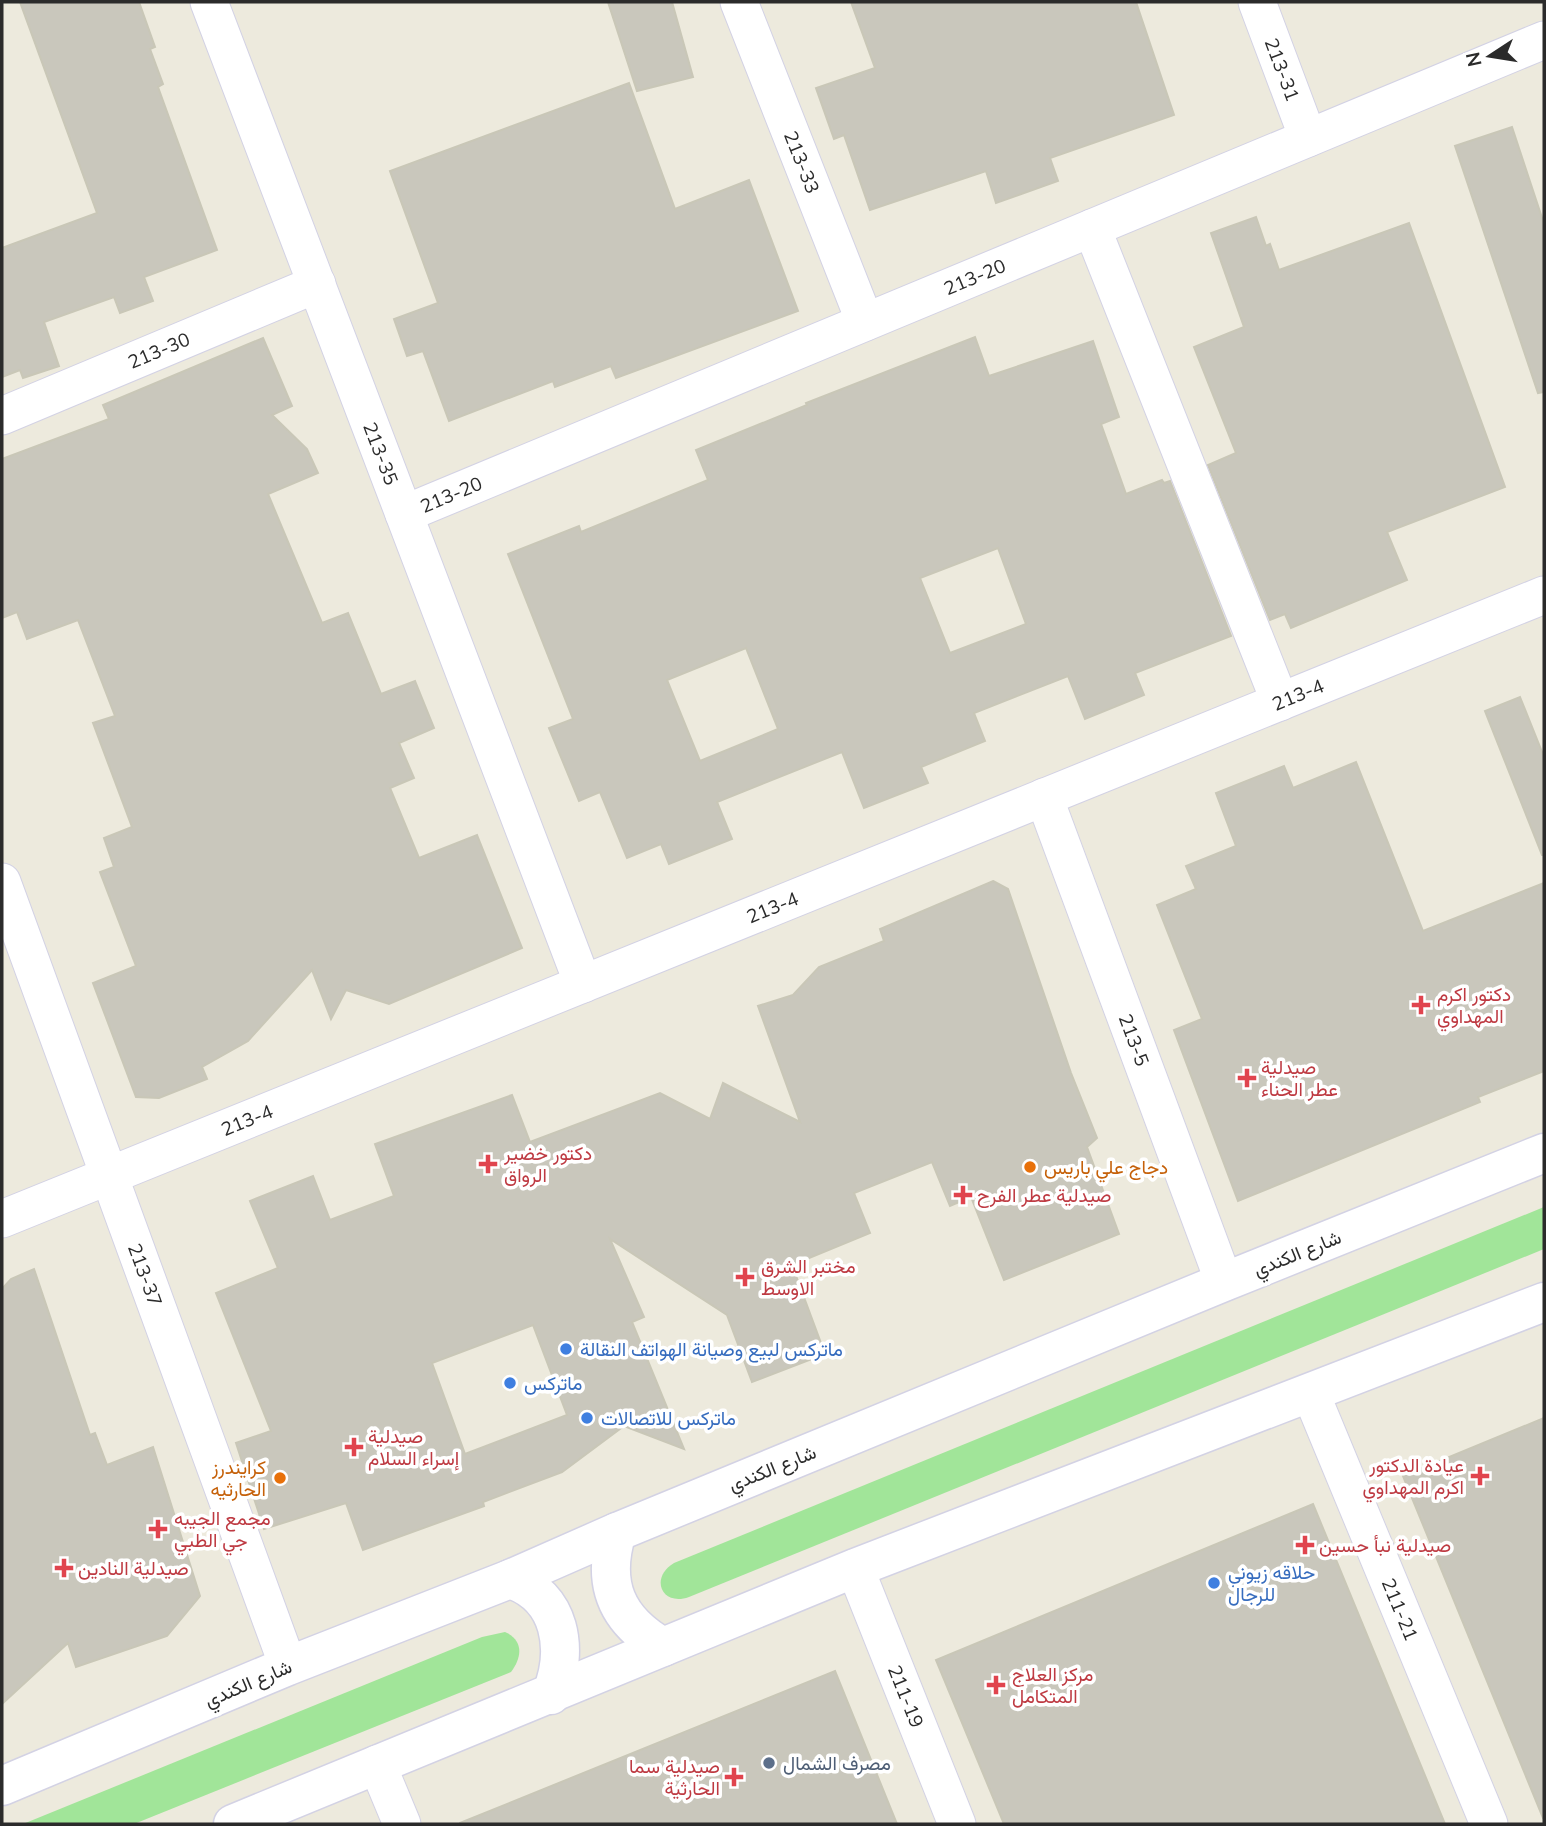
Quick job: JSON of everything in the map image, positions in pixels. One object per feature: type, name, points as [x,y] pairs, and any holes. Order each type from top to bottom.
[{"type":"street","name":"213-35","points":[[209,2],[583,984]]},
{"type":"street","name":"213-33","points":[[739,2],[865,322]]},
{"type":"street","name":"213-31","points":[[1257,2],[1308,138]]},
{"type":"street","name":"213-20","points":[[404,513],[1544,40]]},
{"type":"street","points":[[1092,228],[1280,702]]},
{"type":"street","name":"213-30","points":[[2,416],[317,284]]},
{"type":"street","name":"213-4","points":[[2,1219],[1544,595]]},
{"type":"street","name":"213-5","points":[[1044,797],[1224,1282]]},
{"type":"street","name":"213-37","points":[[2,882],[288,1666]]},
{"type":"street","name":"شارع الكندي","points":[[2,1786],[288,1666],[510,1579],[617,1532],[1544,1153]]},
{"type":"street","points":[[233,1824],[855,1568],[1544,1302]]},
{"type":"street","name":"211-21","points":[[1311,1394],[1489,1824]]},
{"type":"street","points":[[617,1532],[610,1554],[610,1577],[616,1600],[627,1619],[644,1636],[663,1647]]},
{"type":"street","name":"211-19","points":[[855,1568],[957,1824]]},
{"type":"street","points":[[510,1579],[527,1585],[542,1599],[560,1636],[558,1676],[551,1695]]},
{"type":"street","points":[[377,1764],[402,1824]]},
{"type":"green space","points":[[1544,1207],[1544,1249],[689,1597],[672,1598],[662,1589],[662,1576],[674,1563]]},
{"type":"green space","points":[[505,1632],[516,1640],[519,1650],[511,1672],[134,1824],[23,1824],[482,1637]]},
{"type":"building","points":[[20,2],[139,2],[155,47],[150,49],[163,84],[158,87],[217,250],[144,277],[153,301],[120,313],[114,297],[44,322],[59,366],[23,378],[20,370],[2,377],[2,248],[97,213]]},
{"type":"building","points":[[608,2],[672,2],[693,77],[637,91]]},
{"type":"building","points":[[851,2],[1136,2],[1174,115],[1050,158],[1058,181],[996,203],[986,171],[870,210],[844,135],[834,139],[816,88],[875,68]]},
{"type":"building","points":[[629,83],[675,209],[749,180],[798,311],[616,378],[611,366],[555,387],[553,381],[449,421],[423,351],[407,356],[394,319],[438,303],[390,171]]},
{"type":"building","points":[[1512,127],[1544,224],[1544,392],[1538,393],[1455,146]]},
{"type":"building","points":[[1256,217],[1266,246],[1270,244],[1279,270],[1409,223],[1505,487],[1387,532],[1407,580],[1291,628],[1285,614],[1270,620],[1208,465],[1236,453],[1194,347],[1244,327],[1211,233]]},
{"type":"building","points":[[975,337],[989,376],[1093,341],[1119,417],[1101,424],[1126,494],[1162,480],[1164,483],[1170,481],[1231,636],[1135,673],[1144,695],[1085,719],[1068,676],[974,713],[985,741],[921,767],[928,783],[864,808],[842,752],[717,802],[732,839],[669,864],[661,844],[627,858],[600,792],[579,801],[549,728],[573,719],[508,554],[579,526],[581,532],[708,480],[696,450],[807,405],[806,403]],"holes":[[[998,548],[1026,624],[950,653],[920,578]],[[746,648],[778,729],[700,761],[667,680]]]},
{"type":"building","points":[[263,338],[292,406],[272,415],[307,449],[318,473],[268,494],[322,623],[348,613],[381,694],[415,681],[434,728],[399,743],[414,778],[390,788],[419,858],[477,835],[522,948],[389,1004],[346,990],[331,1019],[312,970],[248,1041],[202,1067],[207,1079],[159,1098],[136,1097],[93,983],[136,966],[100,872],[114,867],[104,838],[132,827],[93,723],[115,716],[78,620],[27,639],[17,612],[2,618],[2,459],[109,419],[103,405]]},
{"type":"building","points":[[1520,697],[1544,757],[1544,855],[1485,711]]},
{"type":"building","points":[[1356,762],[1423,931],[1544,883],[1544,1071],[1478,1097],[1480,1102],[1238,1201],[1174,1030],[1202,1019],[1157,905],[1196,889],[1186,866],[1236,846],[1216,793],[1284,766],[1293,788]]},
{"type":"building","points":[[993,881],[1008,889],[1071,1073],[1097,1138],[1087,1147],[1119,1234],[1004,1280],[971,1197],[950,1206],[932,1162],[854,1193],[870,1233],[792,1265],[825,1354],[752,1382],[727,1315],[610,1239],[644,1317],[632,1322],[684,1449],[624,1426],[562,1472],[483,1502],[484,1506],[363,1550],[346,1503],[264,1529],[236,1443],[271,1431],[216,1293],[278,1268],[250,1201],[313,1176],[330,1220],[394,1196],[375,1144],[512,1095],[530,1142],[660,1093],[710,1119],[723,1083],[800,1122],[758,1006],[793,995],[819,967],[884,941],[880,929]],"holes":[[[533,1325],[567,1415],[465,1454],[432,1363]]]},
{"type":"building","points":[[34,1269],[90,1435],[95,1433],[107,1465],[153,1447],[200,1596],[167,1636],[76,1667],[68,1643],[2,1704],[2,1289],[11,1279]]},
{"type":"building","points":[[1544,1418],[1544,1818],[1543,1818],[1403,1476]]},
{"type":"building","points":[[1313,1504],[1445,1824],[1004,1824],[936,1660]]},
{"type":"building","points":[[835,1671],[897,1824],[460,1824],[460,1823]]},
{"type":"place","name":"دكتور اكرم المهداوي","points":[[1421,1005]]},
{"type":"place","name":"صيدلية عطر الحناء","points":[[1247,1078]]},
{"type":"place","name":"دكتور خضير الرواق","points":[[488,1164]]},
{"type":"place","name":"دجاج علي باريس","points":[[1030,1167]]},
{"type":"place","name":"صيدلية عطر الفرح","points":[[963,1195]]},
{"type":"place","name":"مختبر الشرق الاوسط","points":[[745,1277]]},
{"type":"place","name":"ماتركس لبيع وصيانة الهواتف النقالة","points":[[566,1349]]},
{"type":"place","name":"ماتركس","points":[[510,1383]]},
{"type":"place","name":"ماتركس للاتصالات","points":[[587,1418]]},
{"type":"place","name":"صيدلية إسراء السلام","points":[[354,1447]]},
{"type":"place","name":"عيادة الدكتور اكرم المهداوي","points":[[1480,1476]]},
{"type":"place","name":"كرايندرز الحارثيه","points":[[280,1478]]},
{"type":"place","name":"مجمع الجيبه جي الطبي","points":[[158,1529]]},
{"type":"place","name":"صيدلية نبأ حسين","points":[[1305,1545]]},
{"type":"place","name":"صيدلية النادين","points":[[64,1568]]},
{"type":"place","name":"حلاقه زيوني للرجال","points":[[1214,1583]]},
{"type":"place","name":"مركز العلاج المتكامل","points":[[996,1685]]},
{"type":"place","name":"مصرف الشمال","points":[[769,1763]]},
{"type":"place","name":"صيدلية سما الحارثية","points":[[734,1777]]}]
